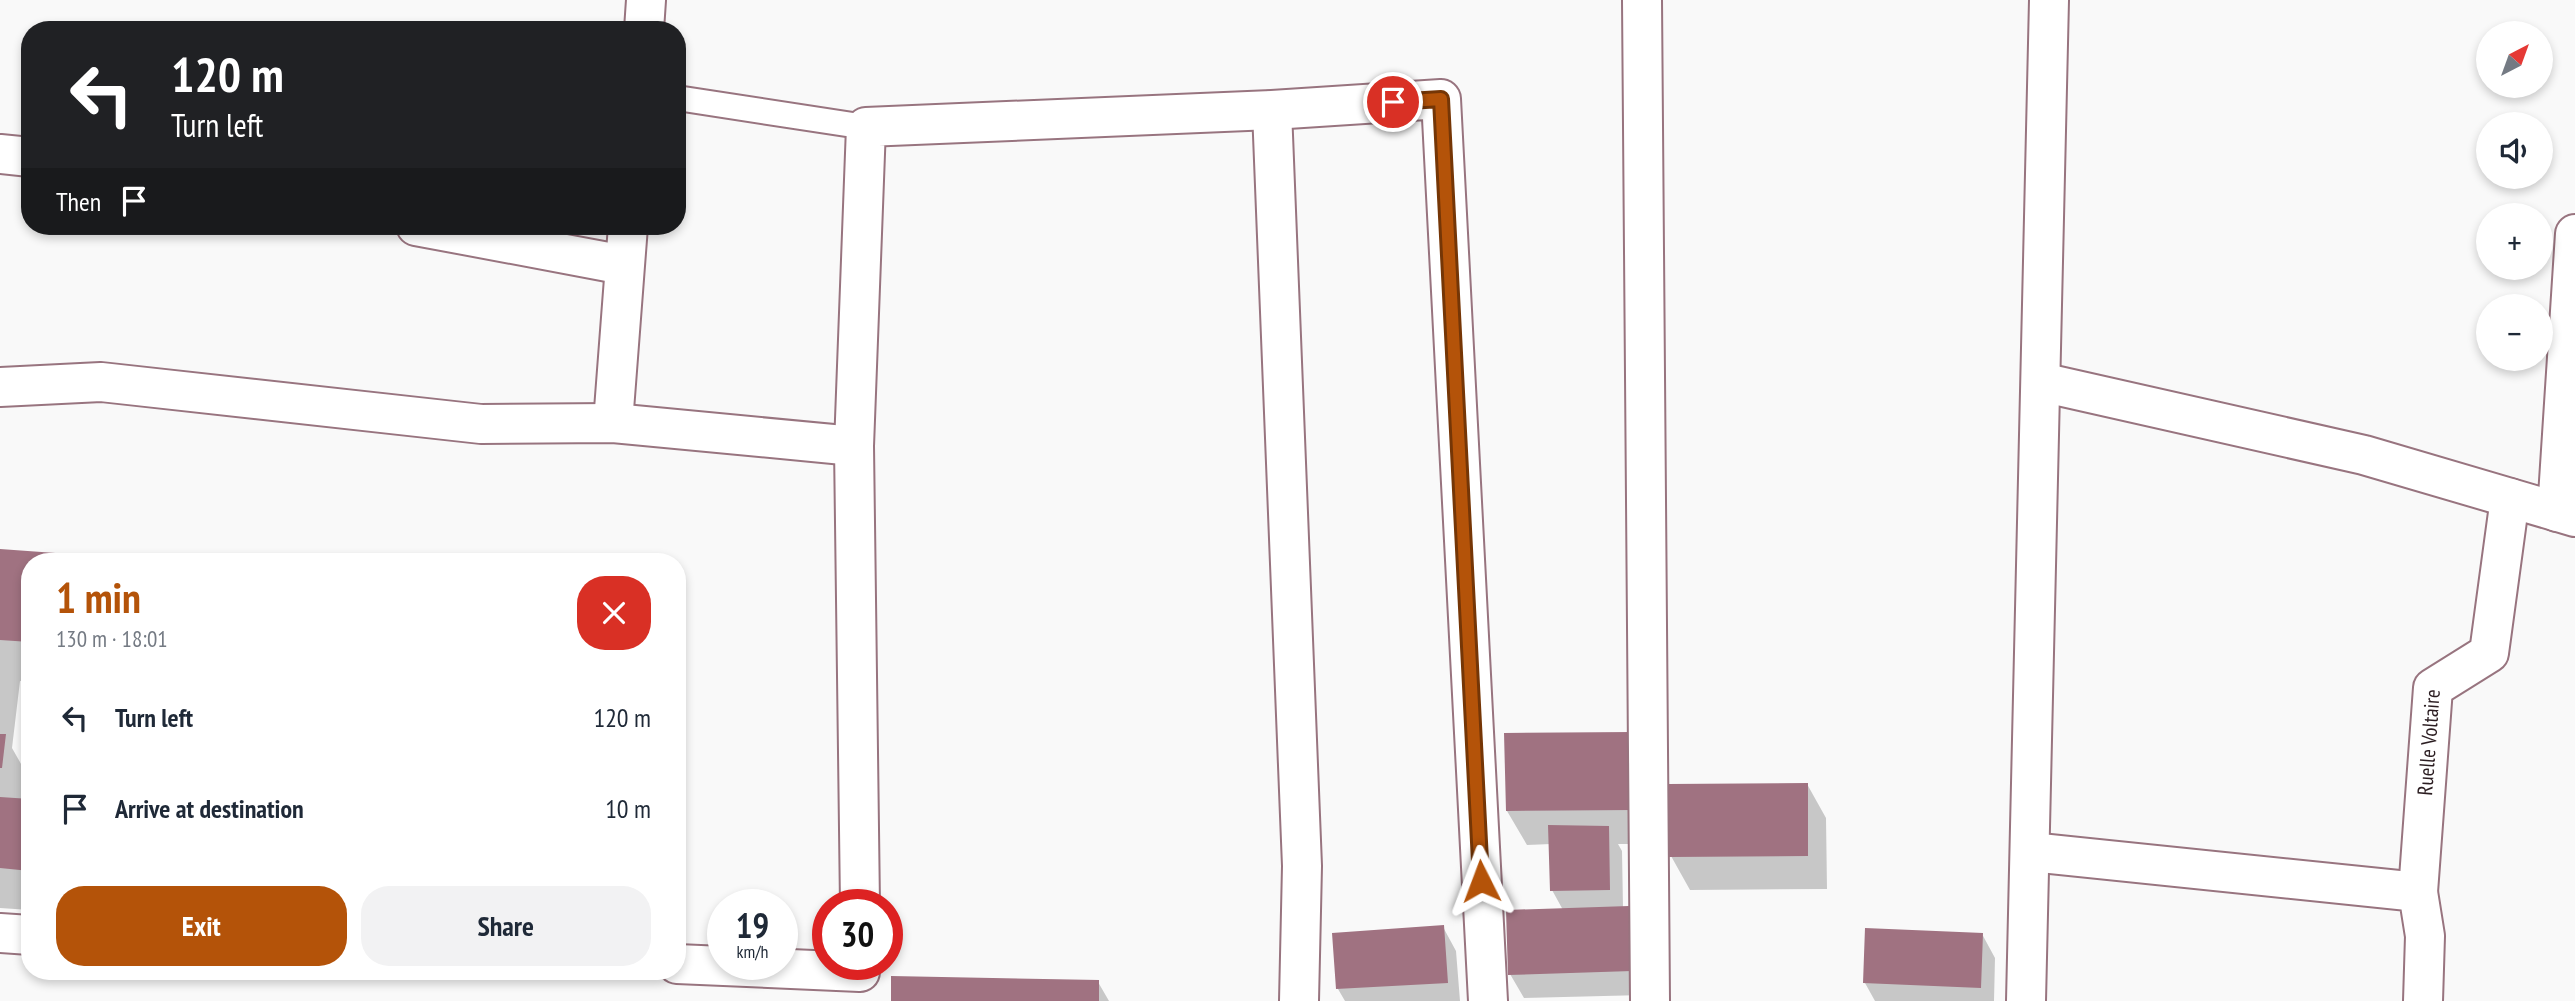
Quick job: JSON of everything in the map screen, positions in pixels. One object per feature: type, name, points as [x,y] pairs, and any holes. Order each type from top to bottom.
[{"type":"street","points":[[645,21],[646,0]]},
{"type":"street","points":[[1642,0],[1650,1001]]},
{"type":"street","points":[[2026,1001],[2049,0]]},
{"type":"street","points":[[860,889],[854,446],[866,127],[1272,110],[1441,99],[1488,1001]]},
{"type":"street","points":[[1272,110],[1302,866],[1299,1001]]},
{"type":"street","points":[[0,153],[21,156]]},
{"type":"street","points":[[2041,382],[2364,455],[2566,514],[2575,234]]},
{"type":"street","points":[[463,235],[624,265]]},
{"type":"street","points":[[613,422],[627,235]]},
{"type":"street","points":[[0,387],[101,382],[481,424],[613,422],[854,446]]},
{"type":"street","name":"Ruelle Voltaire","points":[[2418,892],[2433,688],[2489,653],[2510,498]]},
{"type":"street","points":[[2030,852],[2418,892],[2425,936],[2423,1001]]},
{"type":"street","points":[[0,933],[21,934]]},
{"type":"street","points":[[686,965],[812,975]]},
{"type":"lane","points":[[686,99],[866,127]]},
{"type":"building","points":[[0,549],[55,553],[21,553],[21,641],[0,640]]},
{"type":"building","points":[[1633,732],[1634,810],[1506,811],[1504,733]]},
{"type":"building","points":[[0,734],[6,734],[2,768],[0,768]]},
{"type":"building","points":[[1808,783],[1808,856],[1669,857],[1668,784]]},
{"type":"building","points":[[0,797],[21,798],[21,870],[0,868]]},
{"type":"building","points":[[1548,825],[1609,826],[1610,890],[1550,891]]},
{"type":"building","points":[[1629,906],[1632,971],[1508,975],[1506,910]]},
{"type":"building","points":[[1444,925],[1448,983],[1336,989],[1332,933]]},
{"type":"building","points":[[1865,928],[1983,933],[1981,988],[1863,983]]},
{"type":"building","points":[[903,976],[1099,980],[1099,1001],[891,1001],[891,980],[903,980]]},
{"type":"route","points":[[1393,102],[1441,99],[1481,881]]}]
